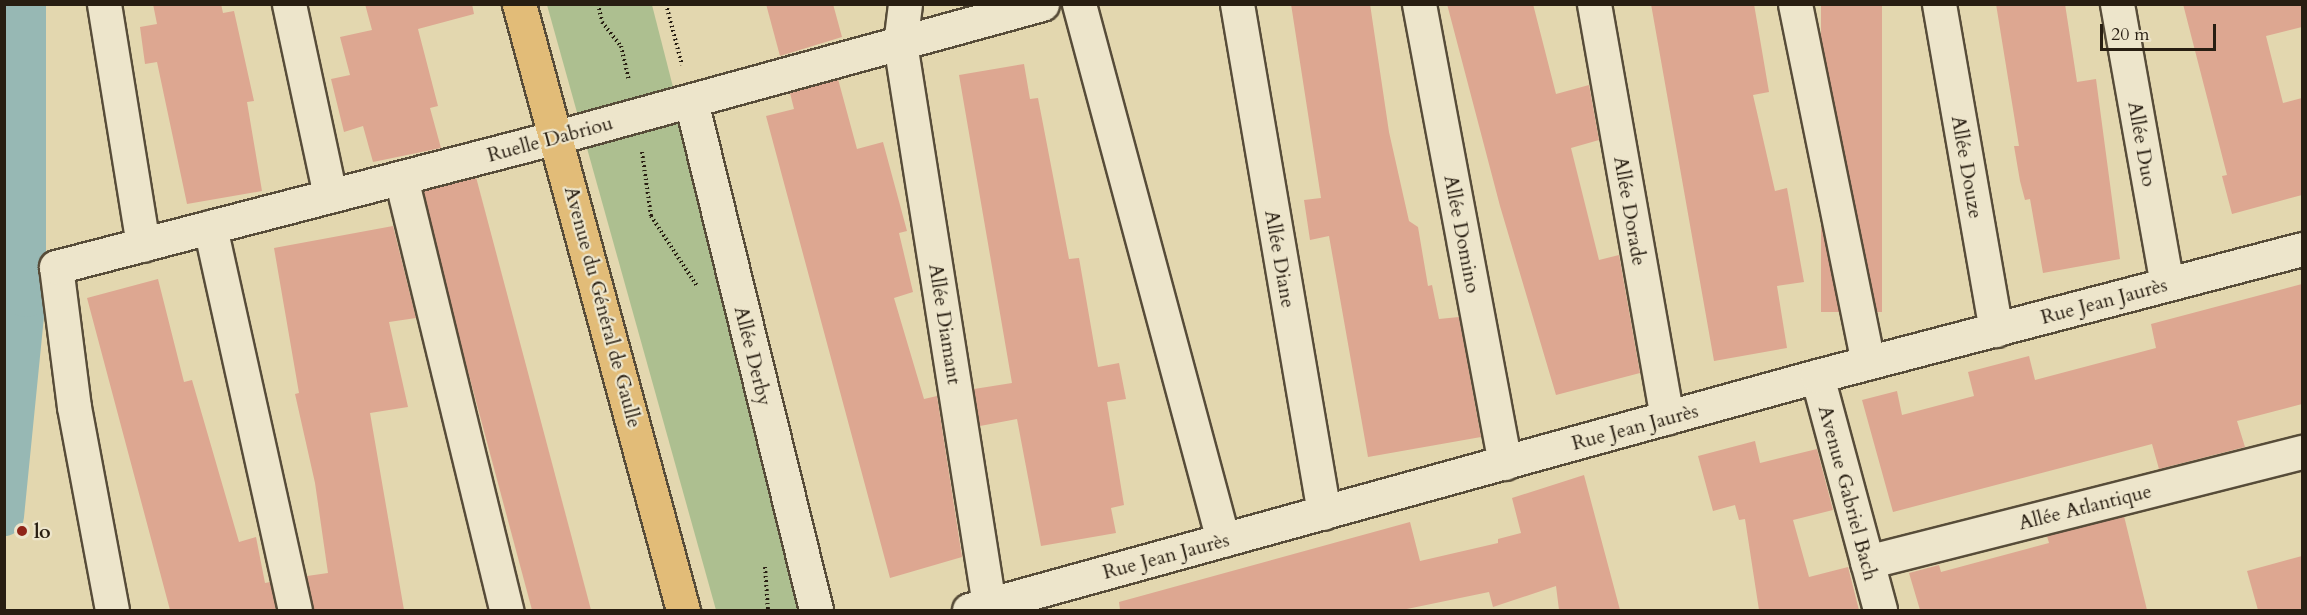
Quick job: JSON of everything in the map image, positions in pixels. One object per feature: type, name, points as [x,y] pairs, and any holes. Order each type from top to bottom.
[{"type":"main road","name":"Avenue du Général de Gaulle","points":[[519,4],[557,137],[683,610]]},
{"type":"street","points":[[104,4],[143,245]]},
{"type":"street","points":[[289,4],[330,196]]},
{"type":"street","name":"Allée Diamant","points":[[905,4],[900,43],[979,608]]},
{"type":"street","name":"Ruelle Dabriou","points":[[112,610],[74,406],[56,267],[637,116],[1042,4]]},
{"type":"street","points":[[1079,4],[1223,540]]},
{"type":"street","name":"Allée Diane","points":[[1237,4],[1324,513]]},
{"type":"street","name":"Allée Domino","points":[[1419,4],[1505,463]]},
{"type":"street","name":"Allée Dorade","points":[[1594,4],[1667,418]]},
{"type":"street","points":[[1795,4],[1868,363]]},
{"type":"street","name":"Allée Douze","points":[[1939,4],[1996,330]]},
{"type":"street","name":"Allée Duo","points":[[2117,4],[2167,284]]},
{"type":"street","name":"Allée Derby","points":[[691,101],[816,610]]},
{"type":"street","points":[[401,178],[506,610]]},
{"type":"street","points":[[210,227],[295,610]]},
{"type":"street","name":"Rue Jean Jaurès","points":[[979,608],[1817,376],[2302,249]]},
{"type":"street","name":"Avenue Gabriel Bach","points":[[1817,376],[1880,610]]},
{"type":"street","name":"Allée Atlantique","points":[[1867,562],[2302,452]]},
{"type":"path","points":[[598,4],[603,22],[621,46],[637,116],[651,216],[700,290]]},
{"type":"path","points":[[666,4],[691,101]]},
{"type":"path","points":[[765,557],[768,610]]},
{"type":"green space","points":[[547,5],[652,5],[807,610],[716,610]]},
{"type":"building","points":[[153,4],[221,4],[223,13],[234,11],[254,101],[247,102],[262,191],[187,204],[157,62],[145,64],[140,27],[157,24]]},
{"type":"building","points":[[365,4],[472,4],[474,14],[418,29],[438,106],[430,108],[441,148],[373,162],[363,126],[344,132],[331,79],[350,75],[340,37],[372,30]]},
{"type":"building","points":[[766,4],[833,4],[842,37],[780,56]]},
{"type":"building","points":[[1291,4],[1370,4],[1389,132],[1409,221],[1418,227],[1428,286],[1432,285],[1439,319],[1459,317],[1481,437],[1368,457],[1329,236],[1310,240],[1304,200],[1321,198]]},
{"type":"building","points":[[1447,4],[1533,4],[1556,94],[1589,85],[1599,140],[1571,148],[1599,260],[1619,255],[1640,373],[1556,395],[1500,206]]},
{"type":"building","points":[[1651,4],[1754,4],[1769,92],[1753,95],[1775,191],[1787,188],[1804,282],[1777,286],[1787,348],[1714,361]]},
{"type":"building","points":[[1821,4],[1882,4],[1882,312],[1821,312]]},
{"type":"building","points":[[1996,4],[2065,4],[2077,82],[2096,79],[2120,259],[2043,273],[2030,199],[2025,200],[2020,181],[2014,146],[2019,146]]},
{"type":"building","points":[[2183,4],[2302,4],[2302,27],[2266,36],[2283,103],[2302,98],[2302,195],[2232,214],[2222,176],[2227,175]]},
{"type":"building","points":[[1024,64],[1030,99],[1038,98],[1069,259],[1079,258],[1098,367],[1119,363],[1126,399],[1107,402],[1124,505],[1111,508],[1116,533],[1041,546],[1017,419],[980,426],[974,389],[1012,383],[959,75]]},
{"type":"building","points":[[838,79],[857,149],[883,142],[907,231],[899,233],[913,292],[894,298],[924,399],[937,396],[962,557],[890,578],[766,116],[794,109],[790,93]]},
{"type":"building","points":[[476,177],[591,610],[532,610],[462,349],[423,191]]},
{"type":"building","points":[[393,226],[416,318],[389,322],[408,407],[370,413],[404,610],[313,610],[307,576],[328,573],[315,483],[295,394],[299,393],[274,248]]},
{"type":"building","points":[[158,279],[184,382],[192,380],[239,542],[256,537],[265,583],[270,582],[276,610],[170,610],[87,298]]},
{"type":"building","points":[[2302,284],[2302,404],[2237,421],[2245,447],[2159,469],[2152,444],[1893,512],[1862,400],[1897,391],[1902,415],[1974,396],[1968,372],[2029,356],[2035,380],[2156,348],[2151,324]]},
{"type":"building","points":[[1755,441],[1760,463],[1817,449],[1833,510],[1793,520],[1809,577],[1848,567],[1859,610],[1759,610],[1745,519],[1739,520],[1735,505],[1713,511],[1698,456]]},
{"type":"building","points":[[1584,475],[1620,610],[1559,610],[1556,586],[1493,607],[1489,592],[1402,610],[1120,610],[1119,602],[1410,522],[1420,561],[1498,543],[1498,539],[1521,533],[1512,498]]},
{"type":"building","points":[[2124,516],[2147,610],[1920,610],[1909,573],[1939,565],[1941,572],[2049,543],[2047,536]]},
{"type":"building","points":[[2302,556],[2302,610],[2258,610],[2247,571]]},
{"type":"waterway","points":[[4,516],[26,297],[26,4]]},
{"type":"place","name":"lo","points":[[22,531]]}]
